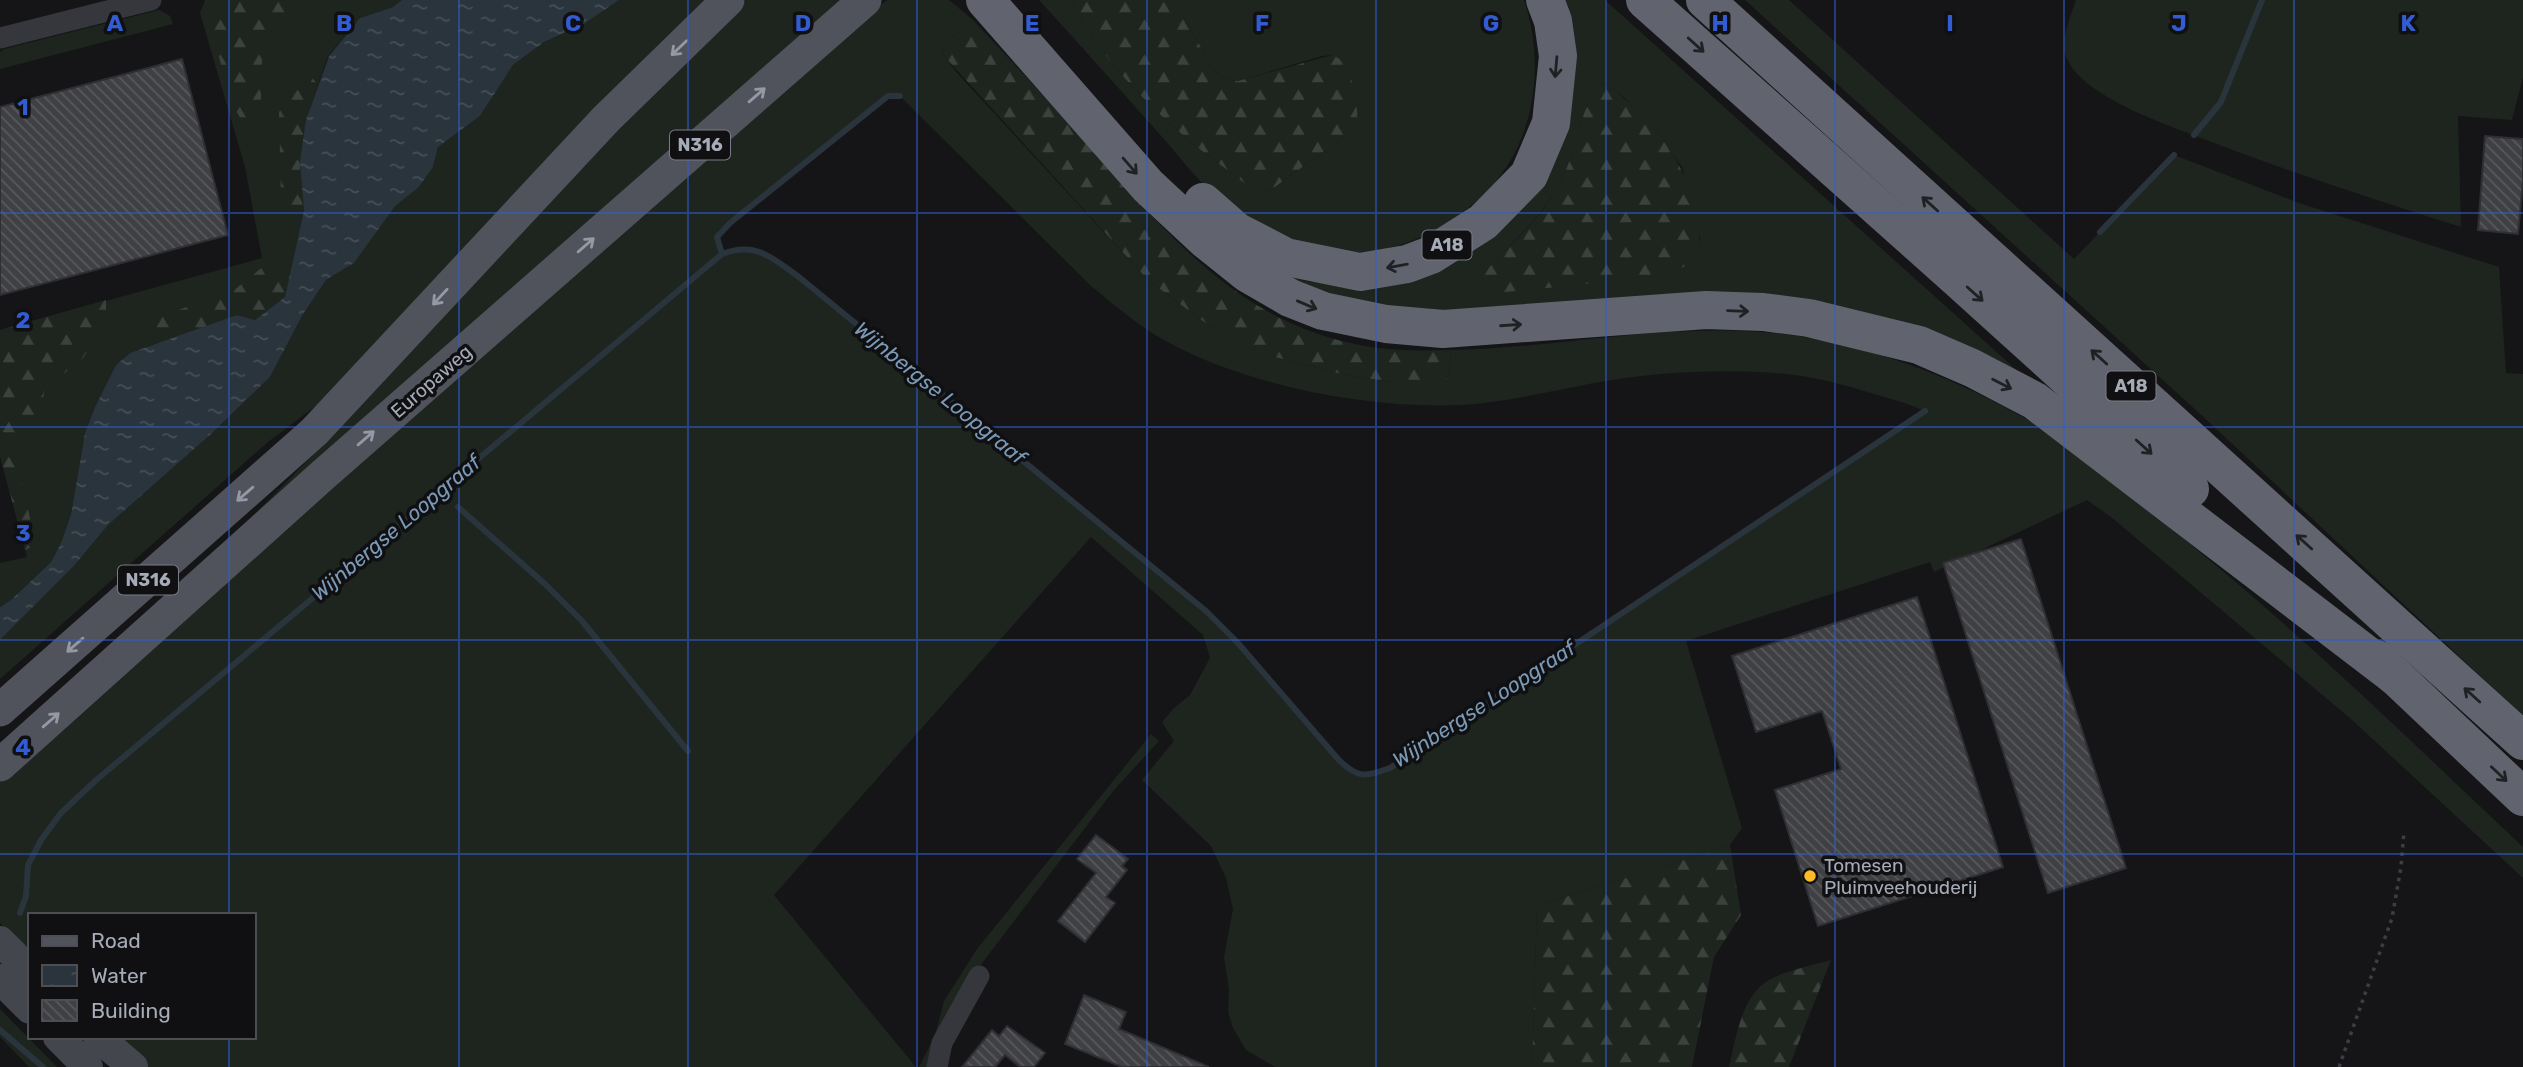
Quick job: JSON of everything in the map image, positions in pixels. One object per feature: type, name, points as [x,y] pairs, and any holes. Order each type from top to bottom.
[{"type":"highway","name":"A18","points":[[964,0],[1000,38],[1037,59]]},
{"type":"highway","name":"A18","points":[[985,0],[1148,186],[1207,241],[1247,273],[1290,298],[1323,311],[1386,324],[1443,329],[1706,310],[1763,312],[1809,318],[1919,345],[1972,368],[2035,401],[2396,677]]},
{"type":"highway","name":"A18","points":[[1017,0],[1125,123],[1187,188],[1236,231],[1286,257],[1360,272],[1407,264],[1432,255],[1483,222],[1529,175],[1551,123],[1558,55],[1553,21],[1545,0]]},
{"type":"highway","name":"A18","points":[[1644,0],[1957,278],[2396,677],[2523,797]]},
{"type":"highway","name":"A18","points":[[1704,0],[2523,741]]},
{"type":"main road","name":"N316","points":[[0,710],[314,432],[606,119],[728,0]]},
{"type":"main road","name":"Europaweg","points":[[0,765],[323,475],[865,0]]},
{"type":"street","points":[[0,38],[151,0]]},
{"type":"street","points":[[0,940],[28,969]]},
{"type":"street","points":[[937,1067],[942,1043],[979,976]]},
{"type":"street","points":[[0,979],[28,1007]]},
{"type":"street","points":[[60,1039],[88,1067]]},
{"type":"street","points":[[100,1039],[133,1067]]},
{"type":"path","points":[[2339,1067],[2392,918],[2404,831]]},
{"type":"green space","points":[[205,0],[402,0],[393,7],[360,18],[328,56],[306,120],[304,210],[285,297],[130,353],[116,365],[85,433],[71,514],[61,543],[51,562],[0,607],[0,563],[27,557],[0,456],[0,330],[262,258],[245,167],[200,13]]},
{"type":"green space","points":[[238,0],[294,0],[262,58],[258,122],[247,130],[230,100],[212,29],[213,12]]},
{"type":"green space","points":[[619,0],[712,0],[337,390],[268,442],[0,679],[0,640],[73,567],[108,525],[210,435],[270,377],[302,316],[326,280],[354,263],[395,205],[418,188],[433,167],[438,147],[480,116],[513,65],[544,42],[584,24]]},
{"type":"green space","points":[[746,0],[849,0],[222,547],[312,456],[456,292]]},
{"type":"green space","points":[[888,0],[949,0],[972,19],[942,47],[945,57],[958,74],[1148,280],[1208,325],[1263,354],[1345,375],[1393,382],[1447,381],[1451,350],[1657,333],[1740,331],[1782,334],[1844,345],[1904,363],[1963,386],[2019,415],[2081,457],[2240,585],[2383,714],[2523,847],[2523,878],[2352,720],[2111,517],[2087,500],[1934,572],[1930,562],[1686,641],[1742,828],[1730,845],[1537,906],[1532,1067],[1275,1067],[1246,1050],[1233,1028],[1228,1012],[1229,989],[1224,957],[1233,909],[1226,878],[1211,846],[1142,780],[1174,741],[1162,722],[1190,695],[1210,658],[1203,635],[1091,537],[774,895],[916,1067],[139,1067],[113,1039],[256,1039],[256,913],[28,913],[28,952],[0,923],[0,782],[875,8]],"holes":[[[888,96],[900,96],[1092,287],[1154,334],[1196,356],[1269,382],[1348,398],[1387,403],[1461,405],[1499,401],[1634,377],[1756,372],[1802,376],[1830,382],[1900,401],[1924,411],[1390,768],[1362,774],[1351,770],[1338,759],[1237,642],[1206,611],[799,277],[754,251],[722,254],[717,238],[730,223]]]},
{"type":"green space","points":[[1039,0],[1072,0],[1099,46],[1137,91],[1201,150],[1244,182],[1261,191],[1268,192],[1355,129],[1356,108],[1351,78],[1332,55],[1238,81],[1226,79],[1212,67],[1174,0],[1524,0],[1534,46],[1533,94],[1521,140],[1510,161],[1478,200],[1456,217],[1434,231],[1384,249],[1358,253],[1303,248],[1260,225],[1210,190]]},
{"type":"green space","points":[[1072,0],[1174,0],[1212,67],[1220,76],[1230,80],[1238,81],[1332,55],[1339,58],[1353,84],[1357,104],[1355,129],[1268,192],[1255,189],[1201,150],[1137,91],[1099,46]]},
{"type":"green space","points":[[1556,0],[1605,0],[2060,409],[1879,325],[1368,313],[1256,268],[1310,282],[1356,283],[1526,194]],"holes":[[[1606,83],[1625,98],[1657,132],[1682,167],[1700,238],[1691,263],[1679,268],[1622,279],[1478,278],[1522,234],[1551,198],[1565,173],[1586,108],[1597,85]]]},
{"type":"green space","points":[[1745,0],[1789,0],[2074,259],[2174,155],[2299,203],[2499,267],[2506,373],[2523,374],[2523,716],[2210,423]]},
{"type":"green space","points":[[2076,0],[2523,0],[2523,77],[2512,120],[2458,116],[2461,227],[2245,154],[2155,120],[2112,100],[2078,75],[2065,54],[2066,31]]},
{"type":"green space","points":[[159,10],[170,16],[173,24],[0,69],[0,52],[4,49]]},
{"type":"green space","points":[[972,19],[1155,220],[1213,274],[1279,317],[1315,333],[1379,348],[1451,350],[1447,381],[1440,385],[1345,375],[1263,354],[1208,325],[1148,280],[945,57],[942,47]]},
{"type":"green space","points":[[310,75],[318,85],[306,122],[301,150],[300,226],[281,197],[279,112]]},
{"type":"green space","points":[[1606,83],[1654,129],[1679,164],[1688,184],[1698,227],[1699,246],[1694,260],[1678,269],[1626,279],[1485,294],[1479,292],[1478,278],[1522,234],[1542,211],[1559,185],[1591,96],[1597,85]]},
{"type":"green space","points":[[274,258],[292,264],[285,297],[255,320],[237,315],[158,344],[151,338],[158,317],[233,291]]},
{"type":"green space","points":[[106,300],[106,322],[83,358],[45,389],[39,418],[12,437],[36,545],[25,550],[0,456],[0,330]]},
{"type":"green space","points":[[1151,734],[1159,741],[1114,790],[960,992],[938,1067],[919,1067],[935,1035],[944,1001],[977,949]]},
{"type":"green space","points":[[1730,845],[1741,915],[1714,957],[1692,1067],[1532,1067],[1537,906]]},
{"type":"green space","points":[[1831,960],[1789,1067],[1729,1067],[1741,1019],[1752,996],[1760,987],[1783,974]]},
{"type":"green space","points":[[0,1009],[57,1067],[29,1067],[0,1037]]},
{"type":"water","points":[[402,0],[619,0],[584,24],[544,42],[513,65],[480,116],[438,147],[433,167],[418,188],[395,206],[354,263],[326,280],[302,316],[270,377],[210,435],[108,525],[73,567],[0,640],[0,607],[51,562],[61,543],[71,514],[85,433],[116,365],[130,353],[237,315],[255,320],[285,297],[304,210],[300,161],[306,120],[329,56],[360,18],[393,7]]},
{"type":"building","points":[[182,59],[228,235],[0,295],[0,107]]},
{"type":"building","points":[[2485,136],[2523,139],[2523,181],[2518,234],[2478,230]]},
{"type":"building","points":[[2021,539],[2126,868],[2048,893],[1943,563]]},
{"type":"building","points":[[1917,597],[2003,867],[1818,926],[1775,790],[1841,769],[1822,711],[1756,732],[1732,656]]},
{"type":"building","points":[[1096,835],[1128,859],[1122,866],[1127,870],[1106,897],[1115,903],[1085,942],[1058,921],[1096,873],[1077,859]]},
{"type":"building","points":[[1084,995],[1126,1012],[1119,1029],[1209,1067],[1122,1067],[1065,1044]]},
{"type":"building","points":[[1007,1026],[1045,1053],[1034,1067],[1020,1067],[1005,1055],[995,1067],[962,1067],[992,1030],[999,1036]]},
{"type":"waterway","name":"Wijnbergse Loopgraaf","points":[[2194,135],[2221,102],[2262,0]]},
{"type":"waterway","points":[[722,254],[717,237],[730,223],[888,96],[900,96]]},
{"type":"waterway","name":"Wijnbergse Loopgraaf","points":[[2100,232],[2174,155]]},
{"type":"waterway","name":"Wijnbergse Loopgraaf","points":[[20,913],[26,896],[28,865],[41,840],[61,813],[95,781],[722,254],[734,250],[745,249],[763,254],[799,277],[1206,611],[1237,642],[1338,759],[1351,770],[1362,774],[1390,768],[1925,411]]},
{"type":"waterway","points":[[458,507],[545,584],[582,621],[688,751]]},
{"type":"waterway","points":[[0,1030],[43,1067]]},
{"type":"place","name":"Tomesen Pluimveehouderij","points":[[1810,876]]}]
